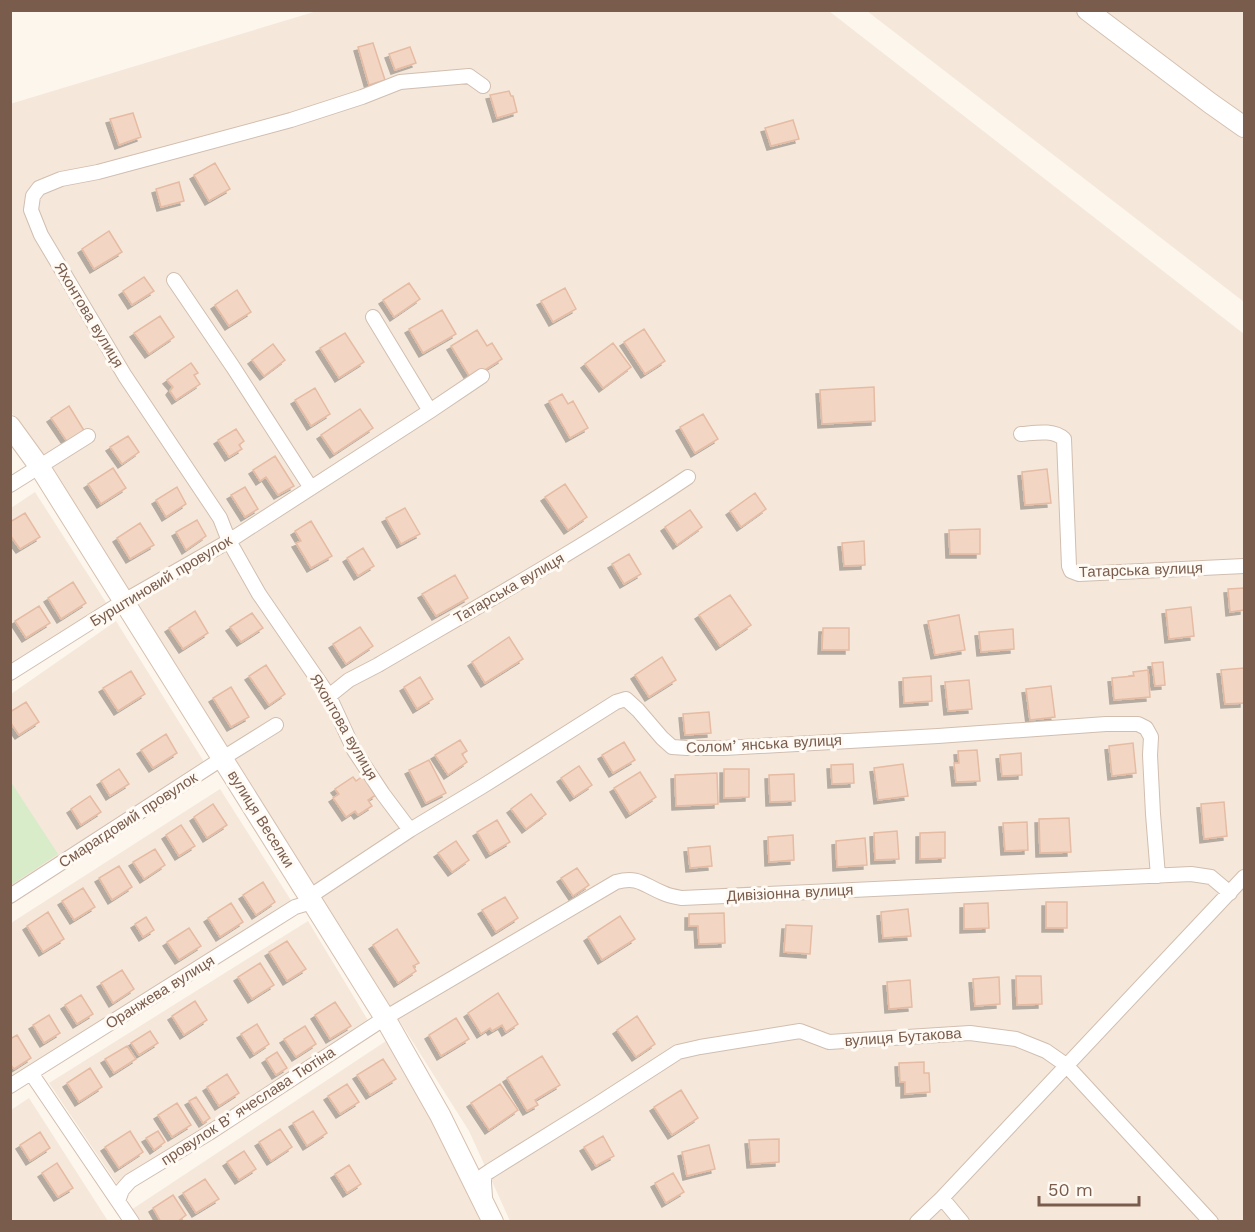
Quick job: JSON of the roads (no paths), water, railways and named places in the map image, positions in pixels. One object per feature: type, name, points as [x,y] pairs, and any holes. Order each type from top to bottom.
[{"type":"street","points":[[1088,10],[1245,127]]},
{"type":"street","name":"Яхонтова вулиця","points":[[410,830],[383,795],[354,750],[329,696],[259,594],[229,541],[220,518],[124,376],[41,235],[31,210],[33,196],[39,188],[61,179],[291,120],[400,82],[469,76],[483,86]]},
{"type":"street","points":[[174,280],[311,488]]},
{"type":"street","points":[[373,317],[430,411]]},
{"type":"street","name":"Бурштиновий провулок","points":[[10,673],[124,601],[229,541],[482,376]]},
{"type":"street","name":"вулиця Веселки","points":[[10,426],[39,466],[385,1018],[440,1115],[490,1215]]},
{"type":"street","name":"Татарська вулиця","points":[[1021,434],[1050,433],[1064,439],[1071,572],[1079,574],[1245,566]]},
{"type":"street","points":[[10,485],[88,436]]},
{"type":"street","name":"Татарська вулиця","points":[[329,696],[349,680],[565,555],[688,477]]},
{"type":"street","name":"Соломʼянська вулиця","points":[[310,899],[410,830],[616,702],[626,699],[672,747],[687,748],[724,748],[1106,724],[1138,724],[1146,728],[1151,737],[1152,814],[1158,876]]},
{"type":"street","name":"Смарагдовий провулок","points":[[10,896],[276,725]]},
{"type":"street","name":"Дивізіонна вулиця","points":[[385,1018],[616,882],[629,879],[644,883],[664,894],[682,898],[1191,874],[1211,877],[1230,893]]},
{"type":"street","points":[[916,1221],[942,1198],[1245,877]]},
{"type":"street","name":"Оранжева вулиця","points":[[10,1086],[310,899]]},
{"type":"street","name":"провулок Вʼячеслава Тютіна","points":[[118,1201],[122,1190],[130,1181],[209,1133],[385,1018]]},
{"type":"street","name":"вулиця Бутакова","points":[[490,1215],[484,1175],[678,1052],[800,1031],[829,1042],[970,1033],[1016,1039],[1046,1051],[1066,1065],[1211,1221]]},
{"type":"street","points":[[32,1073],[132,1221]]},
{"type":"street","points":[[942,1198],[962,1221]]}]
